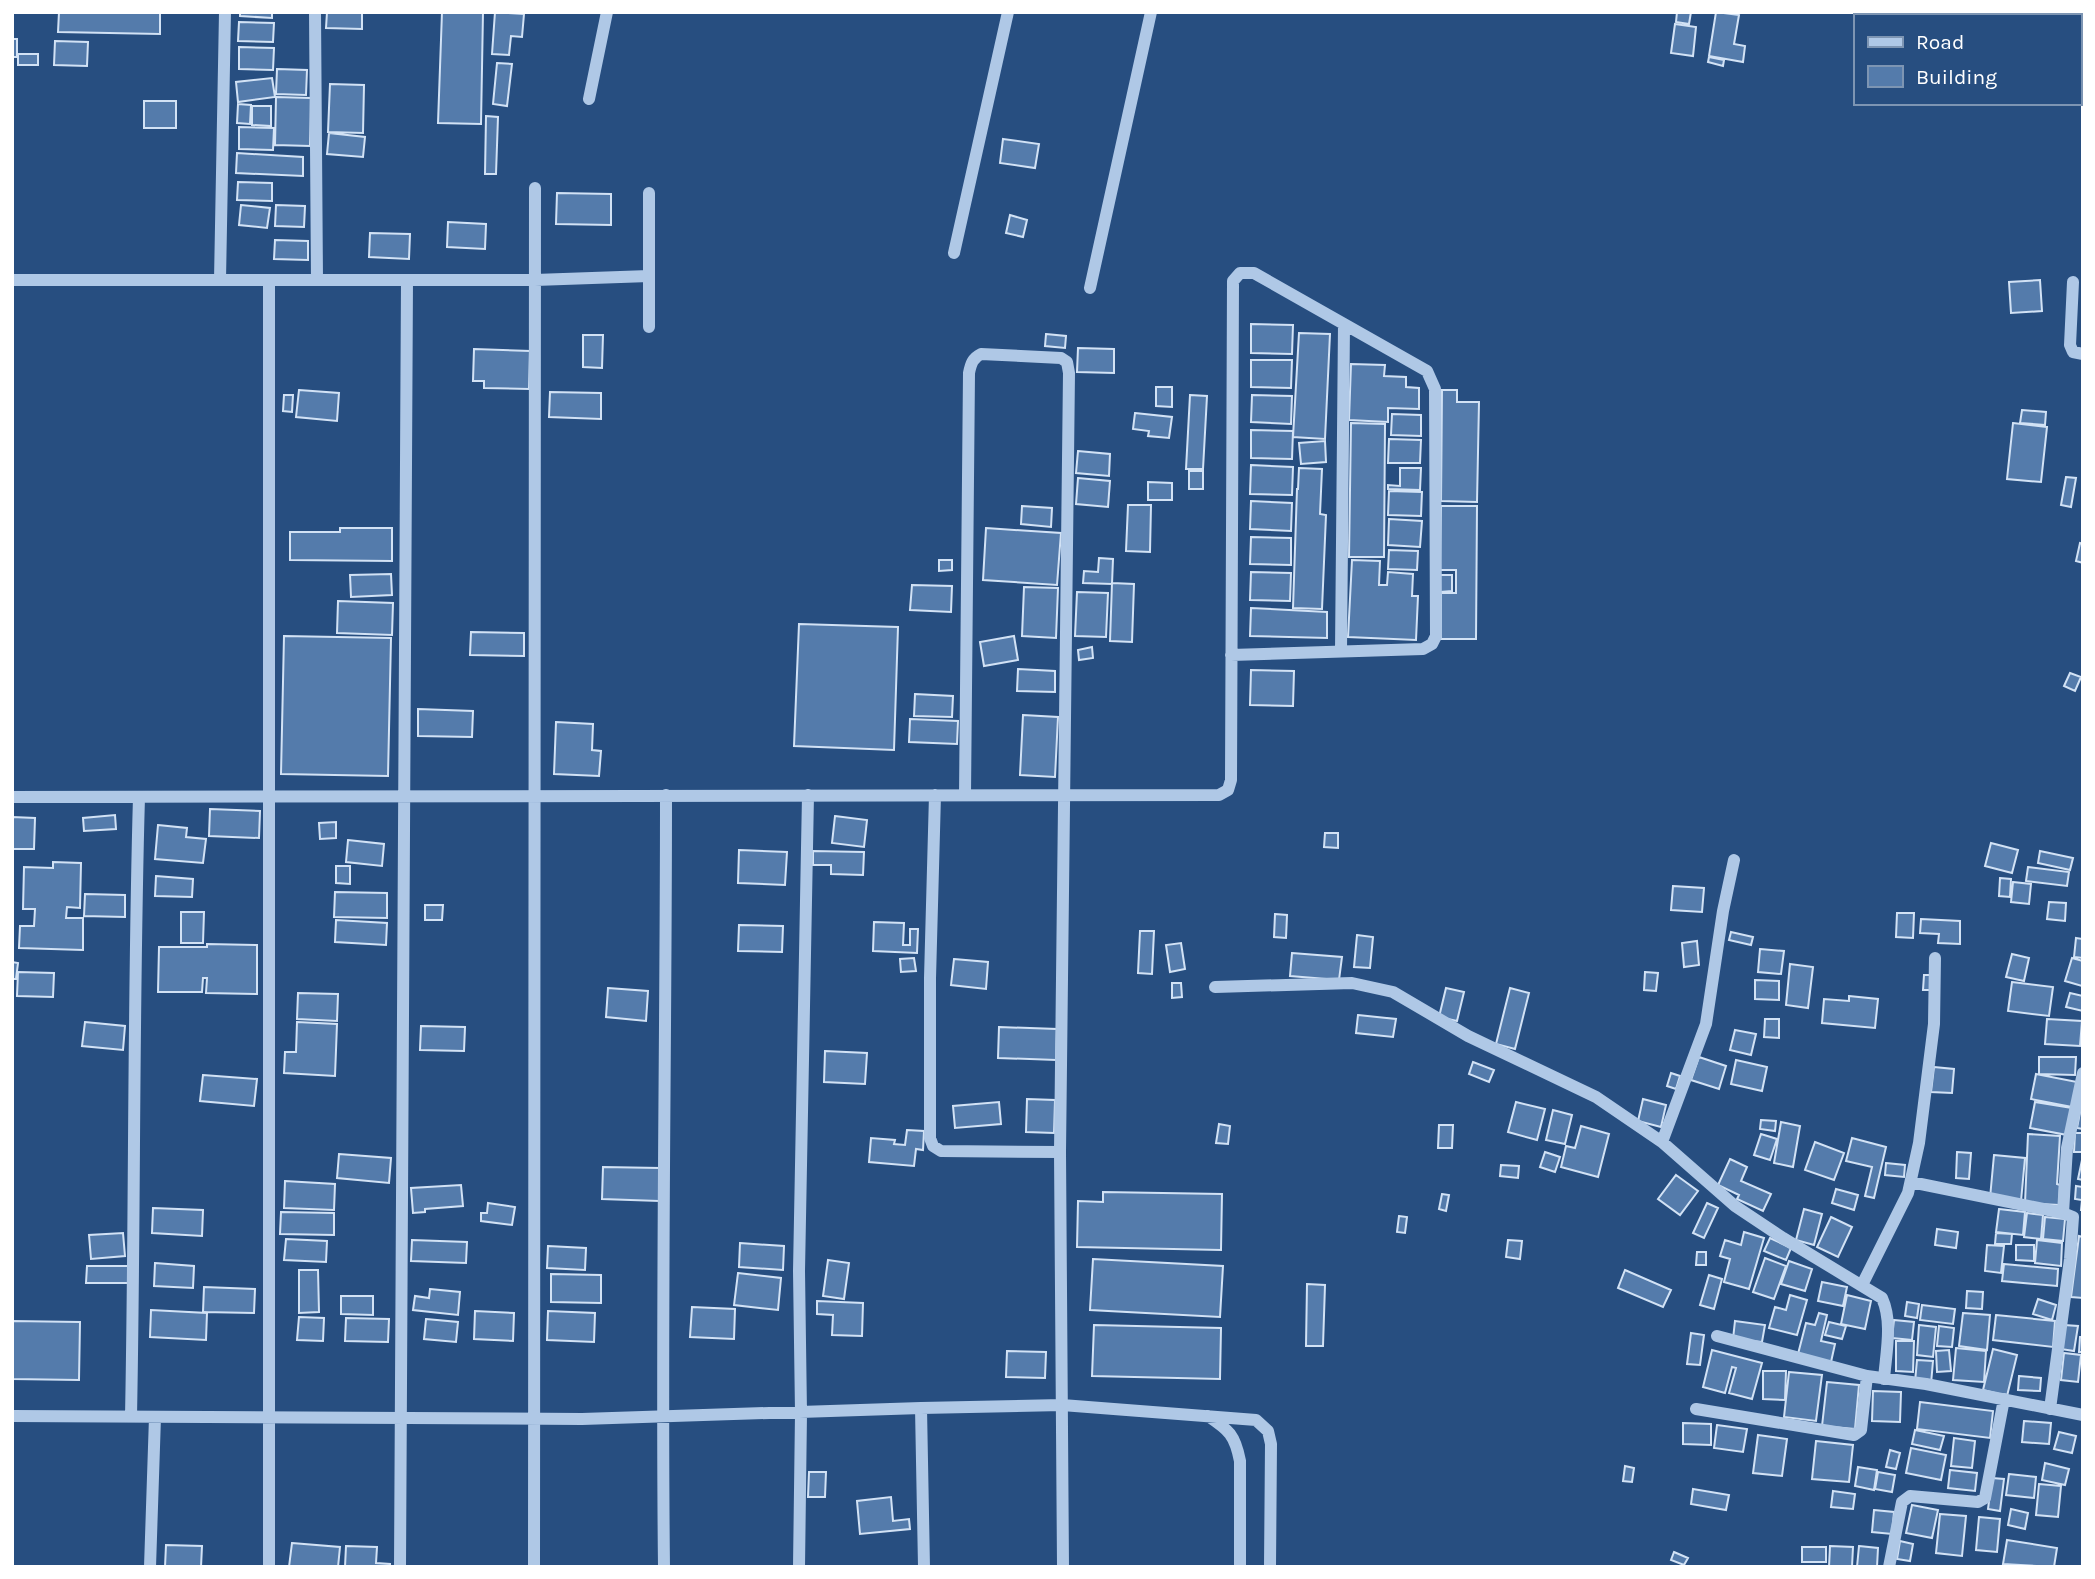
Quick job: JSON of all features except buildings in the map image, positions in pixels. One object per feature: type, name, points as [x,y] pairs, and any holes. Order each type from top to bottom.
[{"type":"street","points":[[220,280],[225,12]]},
{"type":"street","points":[[315,12],[317,280]]},
{"type":"street","points":[[589,99],[607,12]]},
{"type":"street","points":[[954,253],[1008,12]]},
{"type":"street","points":[[1090,288],[1151,12]]},
{"type":"street","points":[[534,1567],[535,188]]},
{"type":"street","points":[[649,193],[649,327]]},
{"type":"street","points":[[12,797],[1219,795],[1228,790],[1231,780],[1231,655],[1233,281],[1240,273],[1254,273],[1427,371],[1432,379],[1435,389],[1436,636],[1432,644],[1423,649],[1231,655]]},
{"type":"street","points":[[12,280],[535,280],[649,276]]},
{"type":"street","points":[[269,280],[269,1567]]},
{"type":"street","points":[[400,1567],[407,280]]},
{"type":"street","points":[[2073,282],[2070,345],[2073,352],[2083,354]]},
{"type":"street","points":[[1342,652],[1344,324]]},
{"type":"street","points":[[965,795],[969,373],[975,357],[981,354],[1061,358],[1068,362],[1060,1152],[1063,1567]]},
{"type":"street","points":[[664,1567],[662,1417],[666,795]]},
{"type":"street","points":[[799,1567],[799,1271],[808,795]]},
{"type":"street","points":[[935,795],[930,978],[930,1138],[933,1146],[941,1152],[1060,1152]]},
{"type":"street","points":[[131,1417],[139,797]]},
{"type":"street","points":[[1662,1142],[1706,1024],[1723,911],[1734,860]]},
{"type":"street","points":[[1862,1284],[1911,1182],[1919,1143],[1934,1024],[1935,958]]},
{"type":"street","points":[[1215,987],[1352,983],[1393,992],[1468,1036],[1596,1097],[1662,1142],[1735,1206],[1882,1298],[1887,1308],[1884,1379]]},
{"type":"street","points":[[2050,1409],[2073,1217],[2067,1148],[2083,1073]]},
{"type":"street","points":[[1911,1182],[2073,1217]]},
{"type":"street","points":[[1717,1336],[1867,1376],[2083,1415]]},
{"type":"street","points":[[1696,1409],[1854,1435],[1861,1430],[1867,1376]]},
{"type":"street","points":[[1889,1567],[1902,1502],[1910,1496],[1978,1502],[1985,1498],[2004,1399]]},
{"type":"street","points":[[12,1416],[534,1419],[1062,1405],[1256,1420],[1268,1431],[1271,1444],[1270,1567]]},
{"type":"street","points":[[921,1408],[924,1567]]},
{"type":"street","points":[[1205,1415],[1228,1429],[1237,1447],[1240,1461],[1240,1567]]},
{"type":"street","points":[[150,1567],[155,1417]]}]
